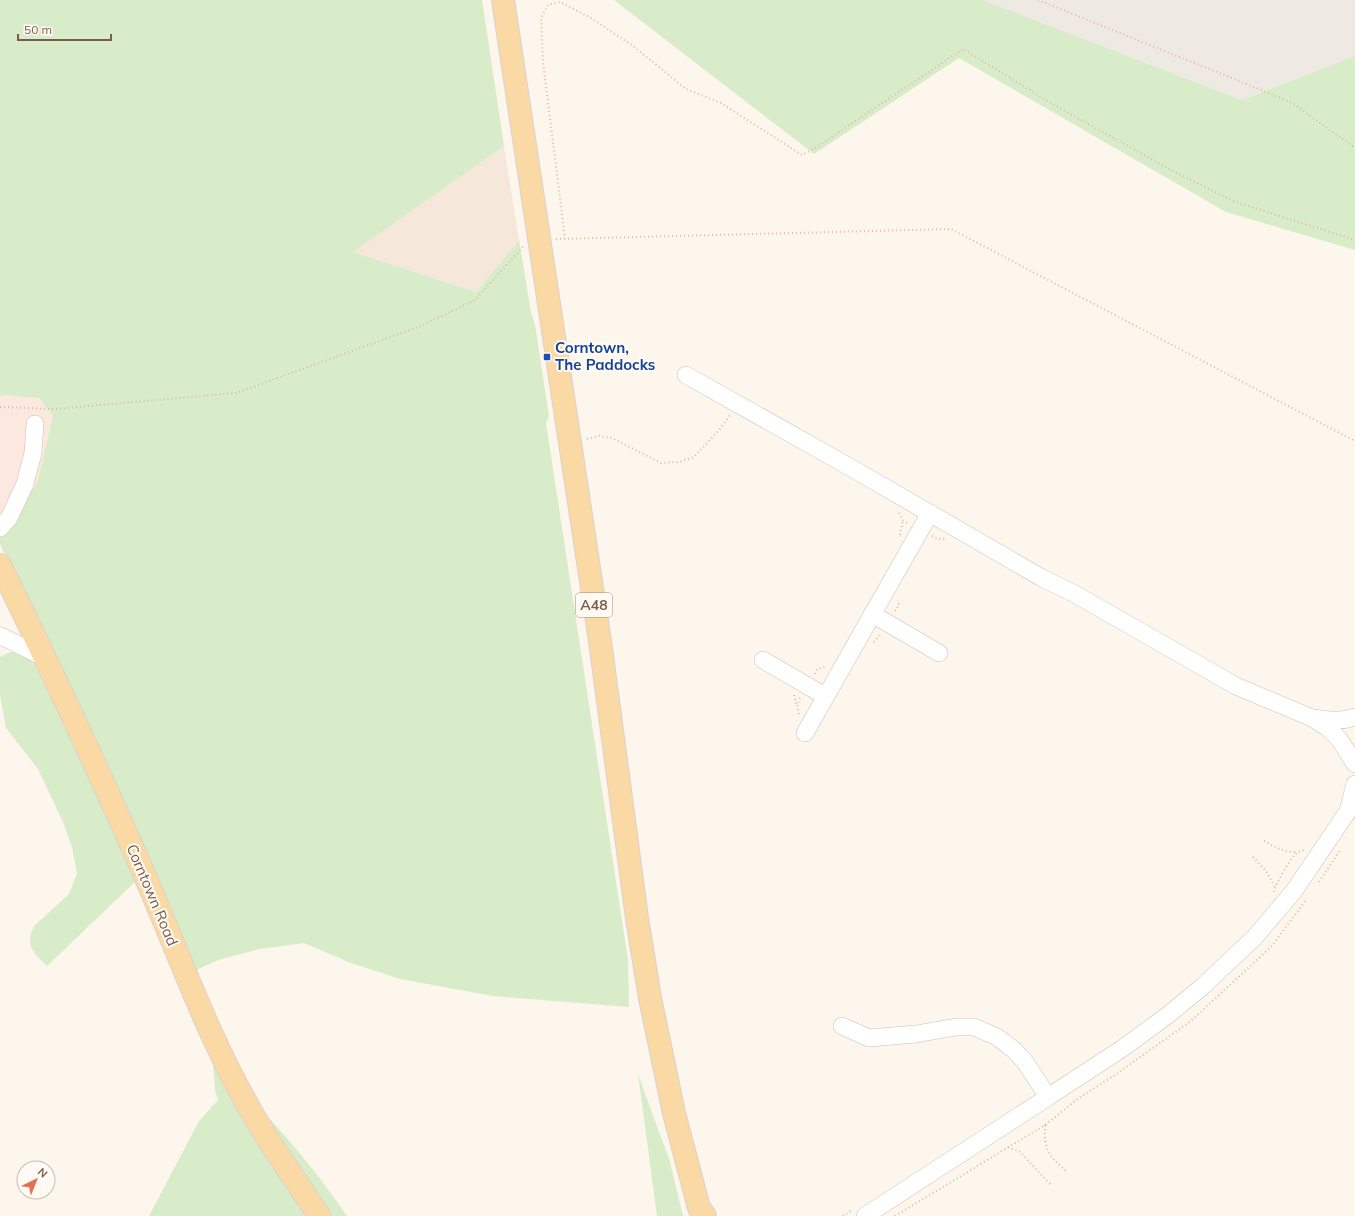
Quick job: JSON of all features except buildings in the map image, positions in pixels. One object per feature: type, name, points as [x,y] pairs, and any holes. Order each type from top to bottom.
[{"type":"main road","name":"A48","points":[[504,0],[599,633],[636,911],[650,998],[674,1113],[701,1213]]},
{"type":"main road","name":"Corntown Road","points":[[0,564],[45,658],[144,875],[190,985],[230,1071],[255,1118],[319,1216]]},
{"type":"street","points":[[686,375],[1042,578],[1073,593],[1236,686],[1312,718],[1328,728],[1339,739],[1353,760]]},
{"type":"street","points":[[0,528],[9,518],[25,484],[34,453],[35,424]]},
{"type":"street","points":[[804,733],[930,513]]},
{"type":"street","points":[[872,614],[939,653]]},
{"type":"street","points":[[0,637],[1,636],[45,658]]},
{"type":"street","points":[[763,660],[825,696]]},
{"type":"street","points":[[1312,718],[1331,721],[1347,720],[1355,717]]},
{"type":"street","points":[[1353,760],[1349,744],[1351,732],[1355,725]]},
{"type":"street","points":[[859,1213],[1048,1097],[1123,1048],[1168,1015],[1203,986],[1254,938],[1294,890],[1351,808],[1355,784]]},
{"type":"street","points":[[842,1026],[869,1038],[916,1034],[956,1027],[974,1027],[997,1036],[1014,1050],[1025,1062],[1048,1097]]},
{"type":"path","points":[[1038,0],[1291,102],[1355,148]]},
{"type":"path","points":[[566,239],[543,62],[541,18],[548,5],[560,2],[591,18],[633,46],[686,88],[722,103],[802,155],[815,148],[963,49],[1049,102],[1169,169],[1233,201],[1355,240]]},
{"type":"path","points":[[0,407],[54,409],[236,393],[421,326],[476,300],[524,245],[552,239],[951,229],[1355,441]]},
{"type":"path","points":[[585,439],[599,436],[612,438],[660,463],[679,462],[694,457],[720,429],[732,413],[728,411]]},
{"type":"path","points":[[898,510],[903,520],[920,530],[938,539],[950,540]]},
{"type":"path","points":[[1264,841],[1290,853],[1303,851],[1308,846]]},
{"type":"path","points":[[1273,894],[1275,887],[1297,852]]},
{"type":"path","points":[[1253,857],[1266,871],[1275,887]]},
{"type":"path","points":[[1045,1125],[1046,1148],[1051,1157],[1067,1172]]},
{"type":"path","points":[[1008,1148],[1019,1151],[1052,1186]]},
{"type":"path","points":[[843,1216],[859,1213]]},
{"type":"shaded area","points":[[983,0],[1355,0],[1355,56],[1242,100]]},
{"type":"shaded area","points":[[504,146],[519,240],[476,292],[352,252]]},
{"type":"shaded area","points":[[2,395],[39,398],[53,416],[37,483],[0,536],[0,397]]},
{"type":"green space","points":[[0,0],[482,0],[504,146],[353,252],[476,292],[519,240],[531,312],[535,325],[549,416],[546,423],[628,960],[629,1007],[493,996],[400,979],[351,963],[304,943],[260,949],[218,960],[192,972],[0,544],[0,536],[37,483],[53,416],[39,398],[3,395],[0,397]]},
{"type":"green space","points":[[614,0],[983,0],[1242,100],[1355,56],[1355,250],[1226,212],[959,58],[814,154]]},
{"type":"green space","points":[[10,652],[22,653],[38,664],[138,879],[47,966],[36,955],[31,947],[30,937],[34,926],[69,894],[77,874],[72,847],[63,822],[38,769],[6,728],[0,695],[0,657]]},
{"type":"green space","points":[[212,1051],[310,1216],[149,1216],[199,1121],[218,1100],[215,1090]]},
{"type":"green space","points":[[638,1074],[670,1162],[683,1216],[657,1216]]},
{"type":"green space","points":[[270,1119],[310,1166],[347,1216],[324,1216],[263,1121]]},
{"type":"place","name":"Corntown, The Paddocks","points":[[547,357]]}]
